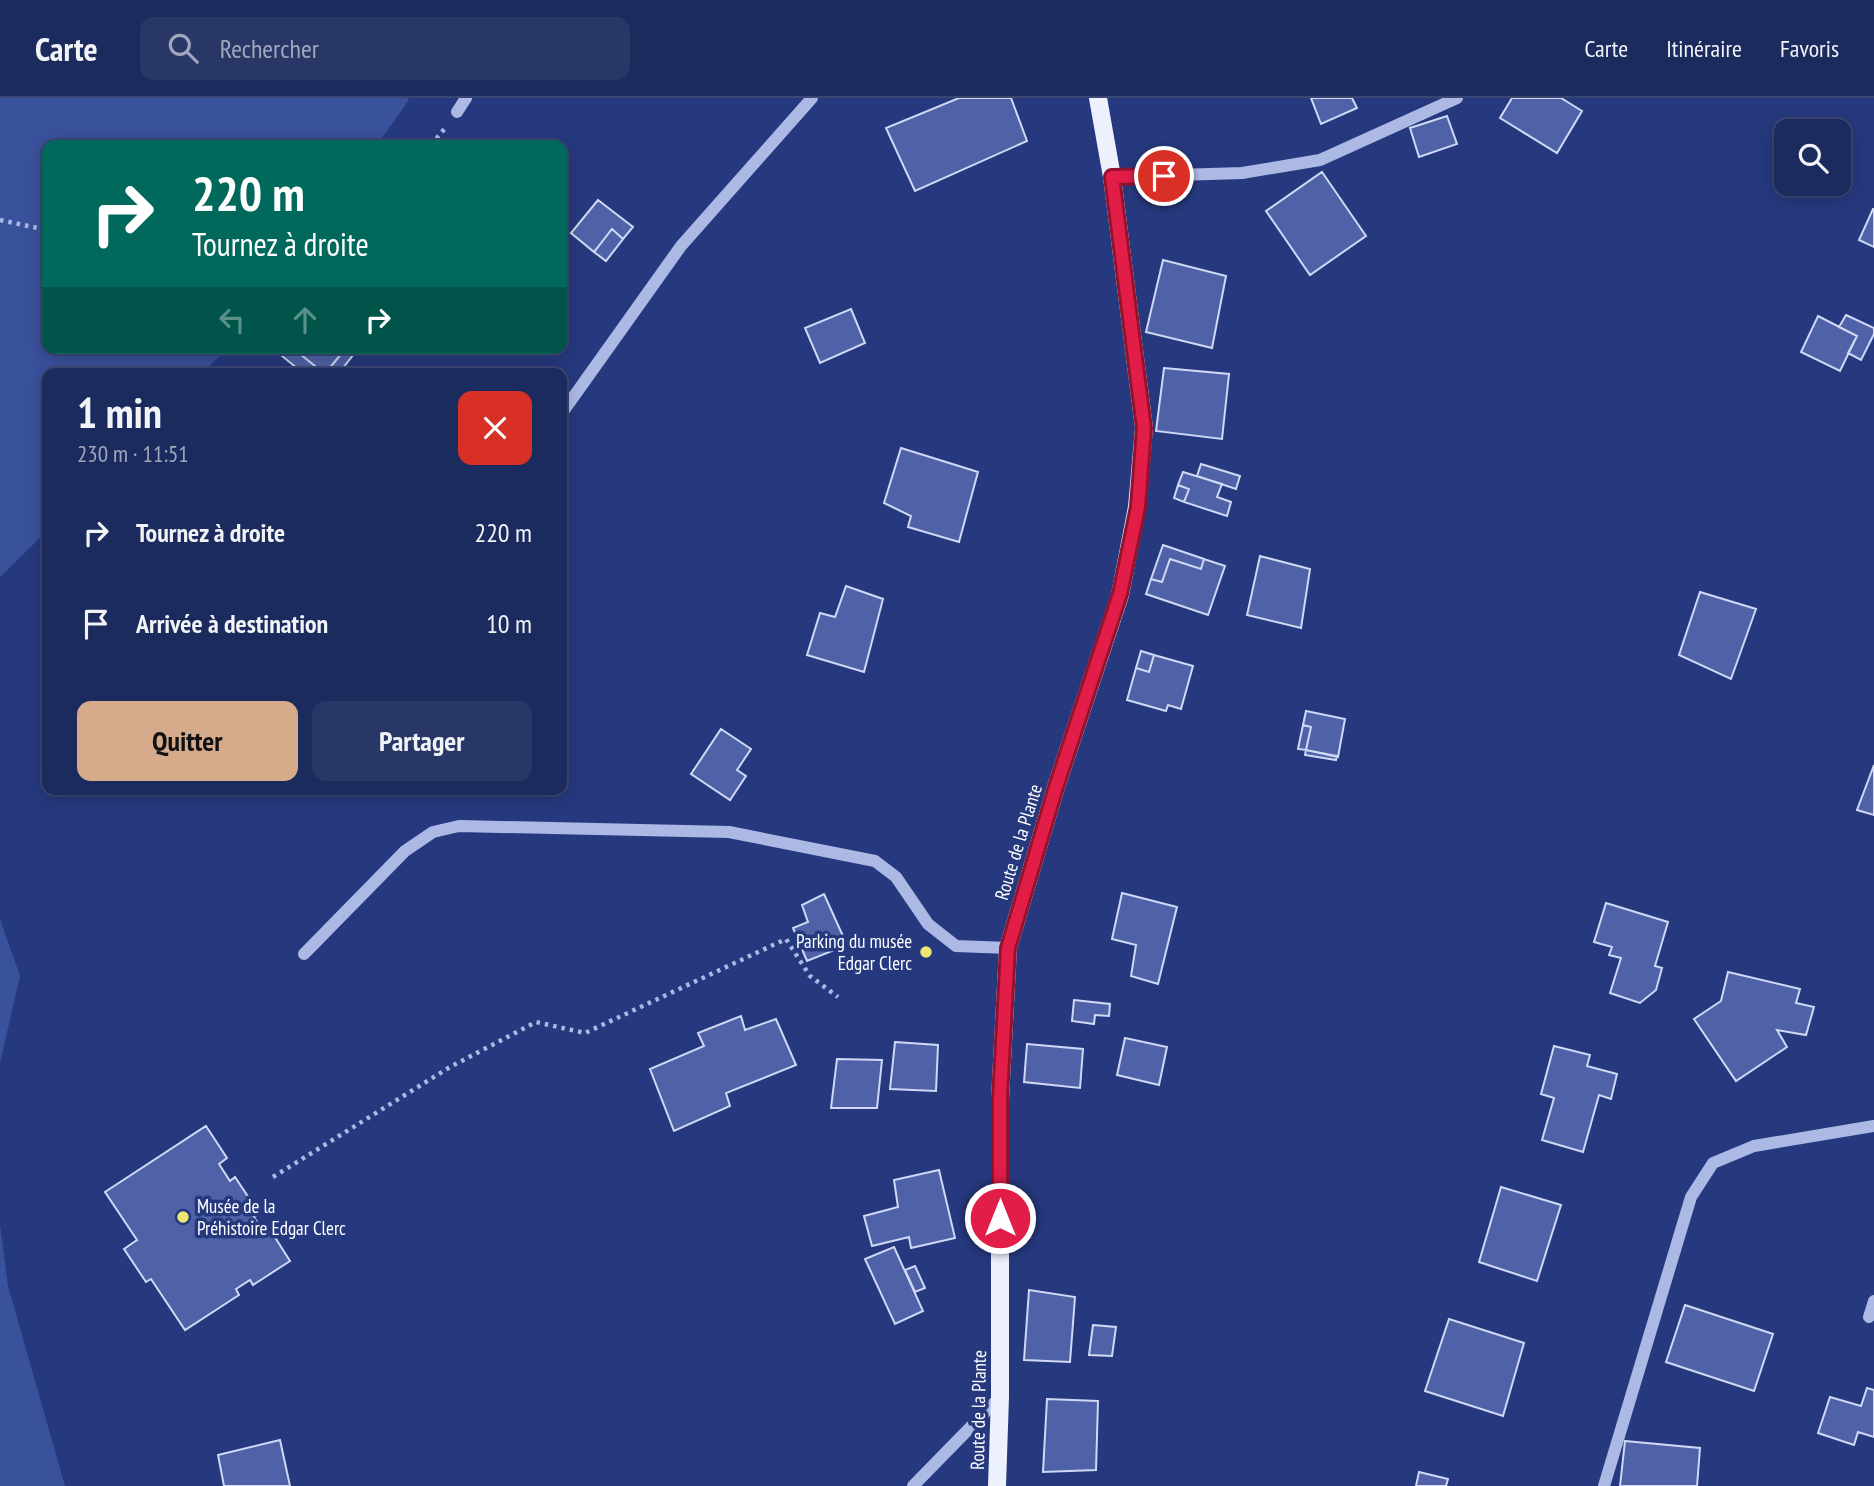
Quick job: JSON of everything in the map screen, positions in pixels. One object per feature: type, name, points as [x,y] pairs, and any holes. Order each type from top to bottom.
[{"type":"main road","name":"Route de la Plante","points":[[996,1486],[1000,1397],[1000,1098],[1008,948],[1056,787],[1120,594],[1138,507],[1144,428],[1112,177],[1098,98]]},
{"type":"street","points":[[457,113],[466,98]]},
{"type":"street","points":[[567,406],[681,246],[812,98]]},
{"type":"street","points":[[1112,177],[1242,173],[1320,160],[1457,98]]},
{"type":"street","points":[[304,954],[405,851],[433,832],[459,826],[729,832],[875,861],[896,877],[928,924],[956,946],[1008,948]]},
{"type":"street","points":[[1604,1486],[1691,1197],[1713,1163],[1754,1146],[1874,1126]]},
{"type":"street","points":[[1869,1317],[1874,1301]]},
{"type":"street","points":[[913,1486],[1000,1397]]},
{"type":"path","points":[[0,220],[42,229]]},
{"type":"path","points":[[273,1177],[450,1067],[536,1022],[585,1033],[786,939],[810,976],[838,997]]},
{"type":"shaded area","points":[[0,98],[407,98],[409,100],[381,140],[42,140],[42,354],[221,354],[208,368],[42,368],[42,536],[0,577]]},
{"type":"shaded area","points":[[0,919],[20,976],[0,1063]]},
{"type":"shaded area","points":[[0,1225],[8,1286],[65,1486],[0,1486]]},
{"type":"building","points":[[959,98],[1011,98],[1027,141],[915,191],[886,128]]},
{"type":"building","points":[[1311,98],[1352,98],[1357,108],[1321,124]]},
{"type":"building","points":[[1512,98],[1561,98],[1582,111],[1557,153],[1500,118]]},
{"type":"building","points":[[1447,116],[1457,144],[1419,157],[1410,128]]},
{"type":"building","points":[[1322,172],[1366,236],[1310,275],[1266,211]]},
{"type":"building","points":[[598,200],[633,227],[623,239],[612,229],[594,252],[571,233]]},
{"type":"building","points":[[1874,209],[1874,247],[1859,240]]},
{"type":"building","points":[[612,229],[623,239],[606,261],[594,252]]},
{"type":"building","points":[[1163,260],[1226,276],[1212,348],[1146,332]]},
{"type":"building","points":[[851,309],[865,343],[820,363],[805,328]]},
{"type":"building","points":[[1846,315],[1874,328],[1874,334],[1861,360],[1848,353],[1857,336],[1839,327]]},
{"type":"building","points":[[1818,316],[1857,336],[1840,371],[1801,352]]},
{"type":"building","points":[[300,354],[315,366],[297,368],[282,356]]},
{"type":"building","points":[[300,354],[341,354],[330,368],[313,368],[315,366]]},
{"type":"building","points":[[341,354],[354,354],[343,368],[330,368]]},
{"type":"building","points":[[1164,368],[1229,374],[1222,439],[1156,431]]},
{"type":"building","points":[[901,448],[978,472],[959,542],[908,527],[911,516],[884,503]]},
{"type":"building","points":[[1201,464],[1240,476],[1236,489],[1197,476]]},
{"type":"building","points":[[1183,472],[1222,484],[1217,497],[1231,502],[1227,516],[1184,502],[1189,489],[1178,485]]},
{"type":"building","points":[[1178,485],[1189,489],[1184,502],[1174,498]]},
{"type":"building","points":[[1163,545],[1204,559],[1201,569],[1170,559],[1162,582],[1151,579]]},
{"type":"building","points":[[1260,556],[1310,569],[1301,628],[1247,615]]},
{"type":"building","points":[[1170,559],[1201,569],[1204,559],[1225,566],[1208,615],[1146,594],[1151,579],[1162,582]]},
{"type":"building","points":[[846,586],[883,599],[864,672],[807,655],[820,613],[835,617]]},
{"type":"building","points":[[1700,592],[1756,609],[1731,679],[1679,655]]},
{"type":"building","points":[[1141,651],[1154,655],[1149,672],[1136,668]]},
{"type":"building","points":[[1154,655],[1193,666],[1181,709],[1168,705],[1166,711],[1127,700],[1136,668],[1149,672]]},
{"type":"building","points":[[1306,711],[1345,719],[1338,757],[1306,750],[1311,727],[1303,725]]},
{"type":"building","points":[[1303,725],[1311,727],[1306,750],[1298,749]]},
{"type":"building","points":[[721,729],[751,749],[737,770],[746,776],[730,800],[691,774]]},
{"type":"building","points":[[1306,750],[1337,756],[1336,760],[1305,755]]},
{"type":"building","points":[[1874,765],[1874,815],[1857,810]]},
{"type":"building","points":[[1122,893],[1177,907],[1158,984],[1131,976],[1136,945],[1112,939]]},
{"type":"building","points":[[824,894],[847,945],[807,961],[793,928],[808,922],[802,905]]},
{"type":"building","points":[[1606,903],[1668,922],[1655,966],[1662,968],[1656,990],[1640,1003],[1610,993],[1621,958],[1609,955],[1612,947],[1594,942]]},
{"type":"building","points":[[1728,972],[1800,989],[1796,1003],[1814,1007],[1806,1035],[1777,1030],[1787,1047],[1736,1081],[1694,1019],[1721,1001]]},
{"type":"building","points":[[1074,1000],[1110,1004],[1109,1016],[1095,1015],[1094,1024],[1072,1021]]},
{"type":"building","points":[[741,1016],[745,1030],[776,1019],[796,1065],[726,1093],[730,1106],[674,1131],[650,1069],[704,1046],[698,1033]]},
{"type":"building","points":[[1125,1038],[1167,1047],[1159,1085],[1117,1075]]},
{"type":"building","points":[[895,1042],[938,1045],[936,1091],[890,1089]]},
{"type":"building","points":[[1027,1044],[1083,1049],[1080,1088],[1024,1082]]},
{"type":"building","points":[[1554,1046],[1590,1055],[1587,1066],[1617,1074],[1611,1099],[1599,1095],[1583,1152],[1542,1140],[1554,1098],[1541,1094]]},
{"type":"building","points":[[837,1059],[882,1060],[877,1108],[831,1108]]},
{"type":"building","points":[[206,1126],[227,1158],[219,1164],[230,1181],[235,1177],[259,1213],[254,1217],[265,1234],[271,1231],[290,1261],[253,1285],[250,1280],[236,1289],[239,1295],[185,1330],[151,1279],[146,1282],[124,1249],[137,1240],[105,1192]]},
{"type":"building","points":[[939,1170],[955,1238],[911,1248],[909,1237],[872,1246],[864,1216],[898,1207],[894,1180]]},
{"type":"building","points":[[1501,1187],[1561,1205],[1537,1281],[1479,1262]]},
{"type":"building","points":[[894,1247],[923,1311],[895,1324],[865,1259]]},
{"type":"building","points":[[915,1266],[925,1288],[915,1292],[905,1270]]},
{"type":"building","points":[[1029,1290],[1075,1297],[1070,1362],[1024,1360]]},
{"type":"building","points":[[1685,1305],[1773,1334],[1754,1391],[1666,1362]]},
{"type":"building","points":[[1449,1319],[1524,1343],[1503,1416],[1425,1391]]},
{"type":"building","points":[[1093,1325],[1116,1327],[1112,1356],[1089,1355]]},
{"type":"building","points":[[1867,1388],[1874,1390],[1874,1437],[1858,1432],[1854,1445],[1818,1433],[1830,1397],[1861,1406]]},
{"type":"building","points":[[1047,1399],[1098,1401],[1096,1470],[1043,1472]]},
{"type":"building","points":[[280,1440],[290,1486],[224,1486],[218,1455]]},
{"type":"building","points":[[1625,1441],[1700,1448],[1697,1486],[1620,1486]]},
{"type":"building","points":[[1419,1472],[1448,1479],[1446,1486],[1416,1486]]},
{"type":"place","name":"Parking du musée Edgar Clerc","points":[[926,952]]},
{"type":"place","name":"Musée de la Préhistoire Edgar Clerc","points":[[183,1217]]},
{"type":"route","points":[[1000,1218],[1000,1098],[1008,948],[1056,787],[1120,594],[1138,507],[1144,428],[1112,177],[1164,176]]}]
